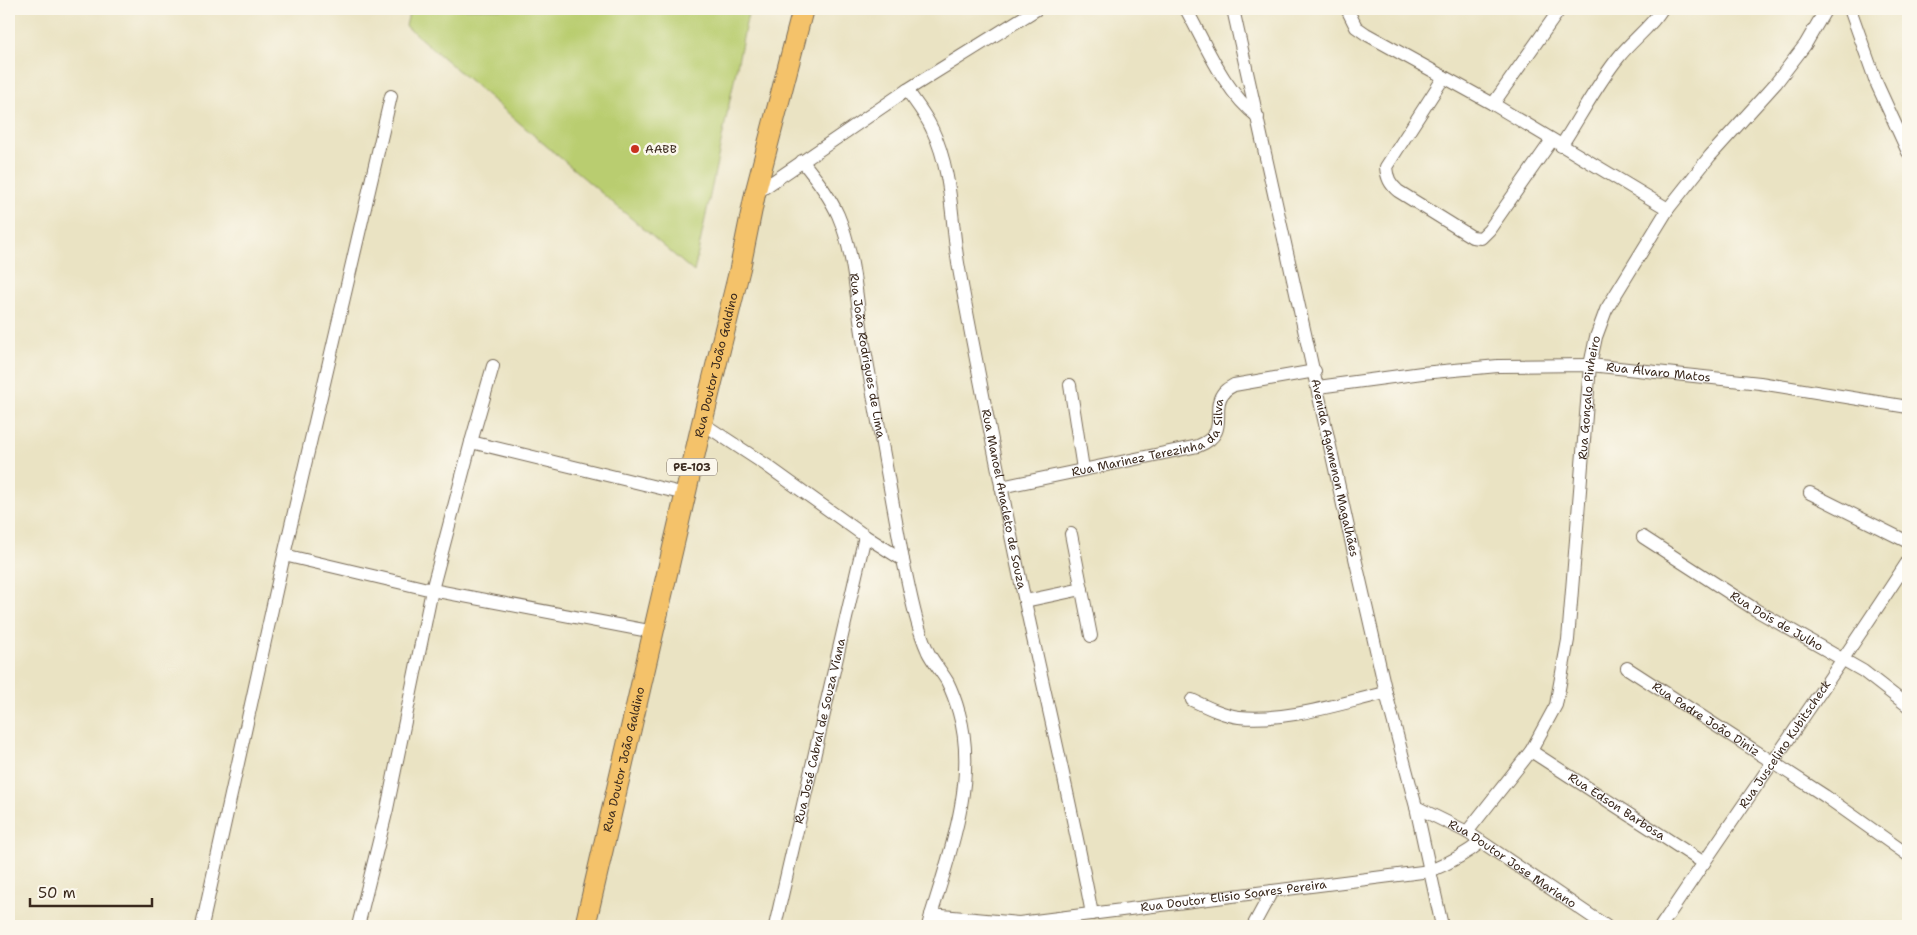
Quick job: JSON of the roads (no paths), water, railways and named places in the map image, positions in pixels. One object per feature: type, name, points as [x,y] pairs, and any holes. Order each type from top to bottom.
[{"type":"main road","name":"Rua Doutor João Galdino","points":[[585,926],[685,494],[740,268],[755,194],[803,9]]},
{"type":"street","points":[[755,194],[907,90],[1037,9]]},
{"type":"street","points":[[1186,9],[1225,79],[1239,100],[1258,117]]},
{"type":"street","name":"Avenida Agamenon Magalhães","points":[[1233,9],[1386,693],[1416,807],[1442,926]]},
{"type":"street","points":[[1347,9],[1356,27],[1366,34],[1493,104],[1668,209]]},
{"type":"street","points":[[1493,104],[1560,9]]},
{"type":"street","points":[[1444,77],[1386,167],[1386,176],[1398,191],[1472,237],[1481,238],[1557,143],[1617,59],[1630,43],[1647,29],[1662,9]]},
{"type":"street","name":"Rua Gonçalo Pinheiro","points":[[1467,832],[1531,751],[1556,705],[1562,682],[1569,630],[1590,365],[1596,337],[1606,310],[1668,209],[1710,156],[1776,83],[1804,45],[1826,9]]},
{"type":"street","points":[[1850,9],[1876,82],[1908,152]]},
{"type":"street","name":"Rua Manoel Anacleto de Souza","points":[[907,90],[922,110],[933,131],[942,155],[958,261],[1001,487],[1071,804],[1092,914]]},
{"type":"street","points":[[202,926],[284,555],[392,96]]},
{"type":"street","name":"Rua João Rodrigues de Lima","points":[[802,161],[828,197],[838,215],[844,235],[852,266],[903,560],[929,654],[947,681],[960,715],[965,763],[963,788],[952,847],[929,920]]},
{"type":"street","name":"Rua Álvaro Matos","points":[[1318,387],[1441,371],[1498,366],[1590,365],[1760,383],[1908,406]]},
{"type":"street","points":[[358,926],[387,809],[432,590],[493,366]]},
{"type":"street","name":"Rua Marinez Terezinha da Silva","points":[[1001,487],[1207,443],[1217,430],[1220,398],[1224,392],[1234,385],[1315,371]]},
{"type":"street","points":[[1070,385],[1083,469]]},
{"type":"street","points":[[702,423],[766,465],[865,536],[903,560]]},
{"type":"street","points":[[471,442],[685,494]]},
{"type":"street","points":[[1810,493],[1908,542]]},
{"type":"street","points":[[1071,534],[1091,636]]},
{"type":"street","name":"Rua José Cabral de Souza Viana","points":[[775,926],[865,536]]},
{"type":"street","name":"Rua Dois de Julho","points":[[1643,537],[1756,610],[1863,670],[1908,706]]},
{"type":"street","points":[[284,555],[432,590],[654,632]]},
{"type":"street","name":"Rua Juscelino Kubitscheck","points":[[1661,926],[1771,762],[1844,659],[1908,561]]},
{"type":"street","points":[[1025,602],[1082,589]]},
{"type":"street","name":"Rua Padre João Diniz","points":[[1626,668],[1825,796],[1908,854]]},
{"type":"street","points":[[1192,700],[1237,717],[1262,718],[1303,712],[1386,693]]},
{"type":"street","name":"Rua Edson Barbosa","points":[[1531,751],[1704,863]]},
{"type":"street","name":"Rua Doutor Jose Mariano","points":[[1416,807],[1467,832],[1606,926]]},
{"type":"street","name":"Rua Doutor Elisio Soares Pereira","points":[[929,920],[1020,923],[1430,870],[1451,863],[1471,851],[1481,842]]},
{"type":"street","points":[[1253,926],[1272,891]]},
{"type":"place","name":"AABB","points":[[635,149]]}]
